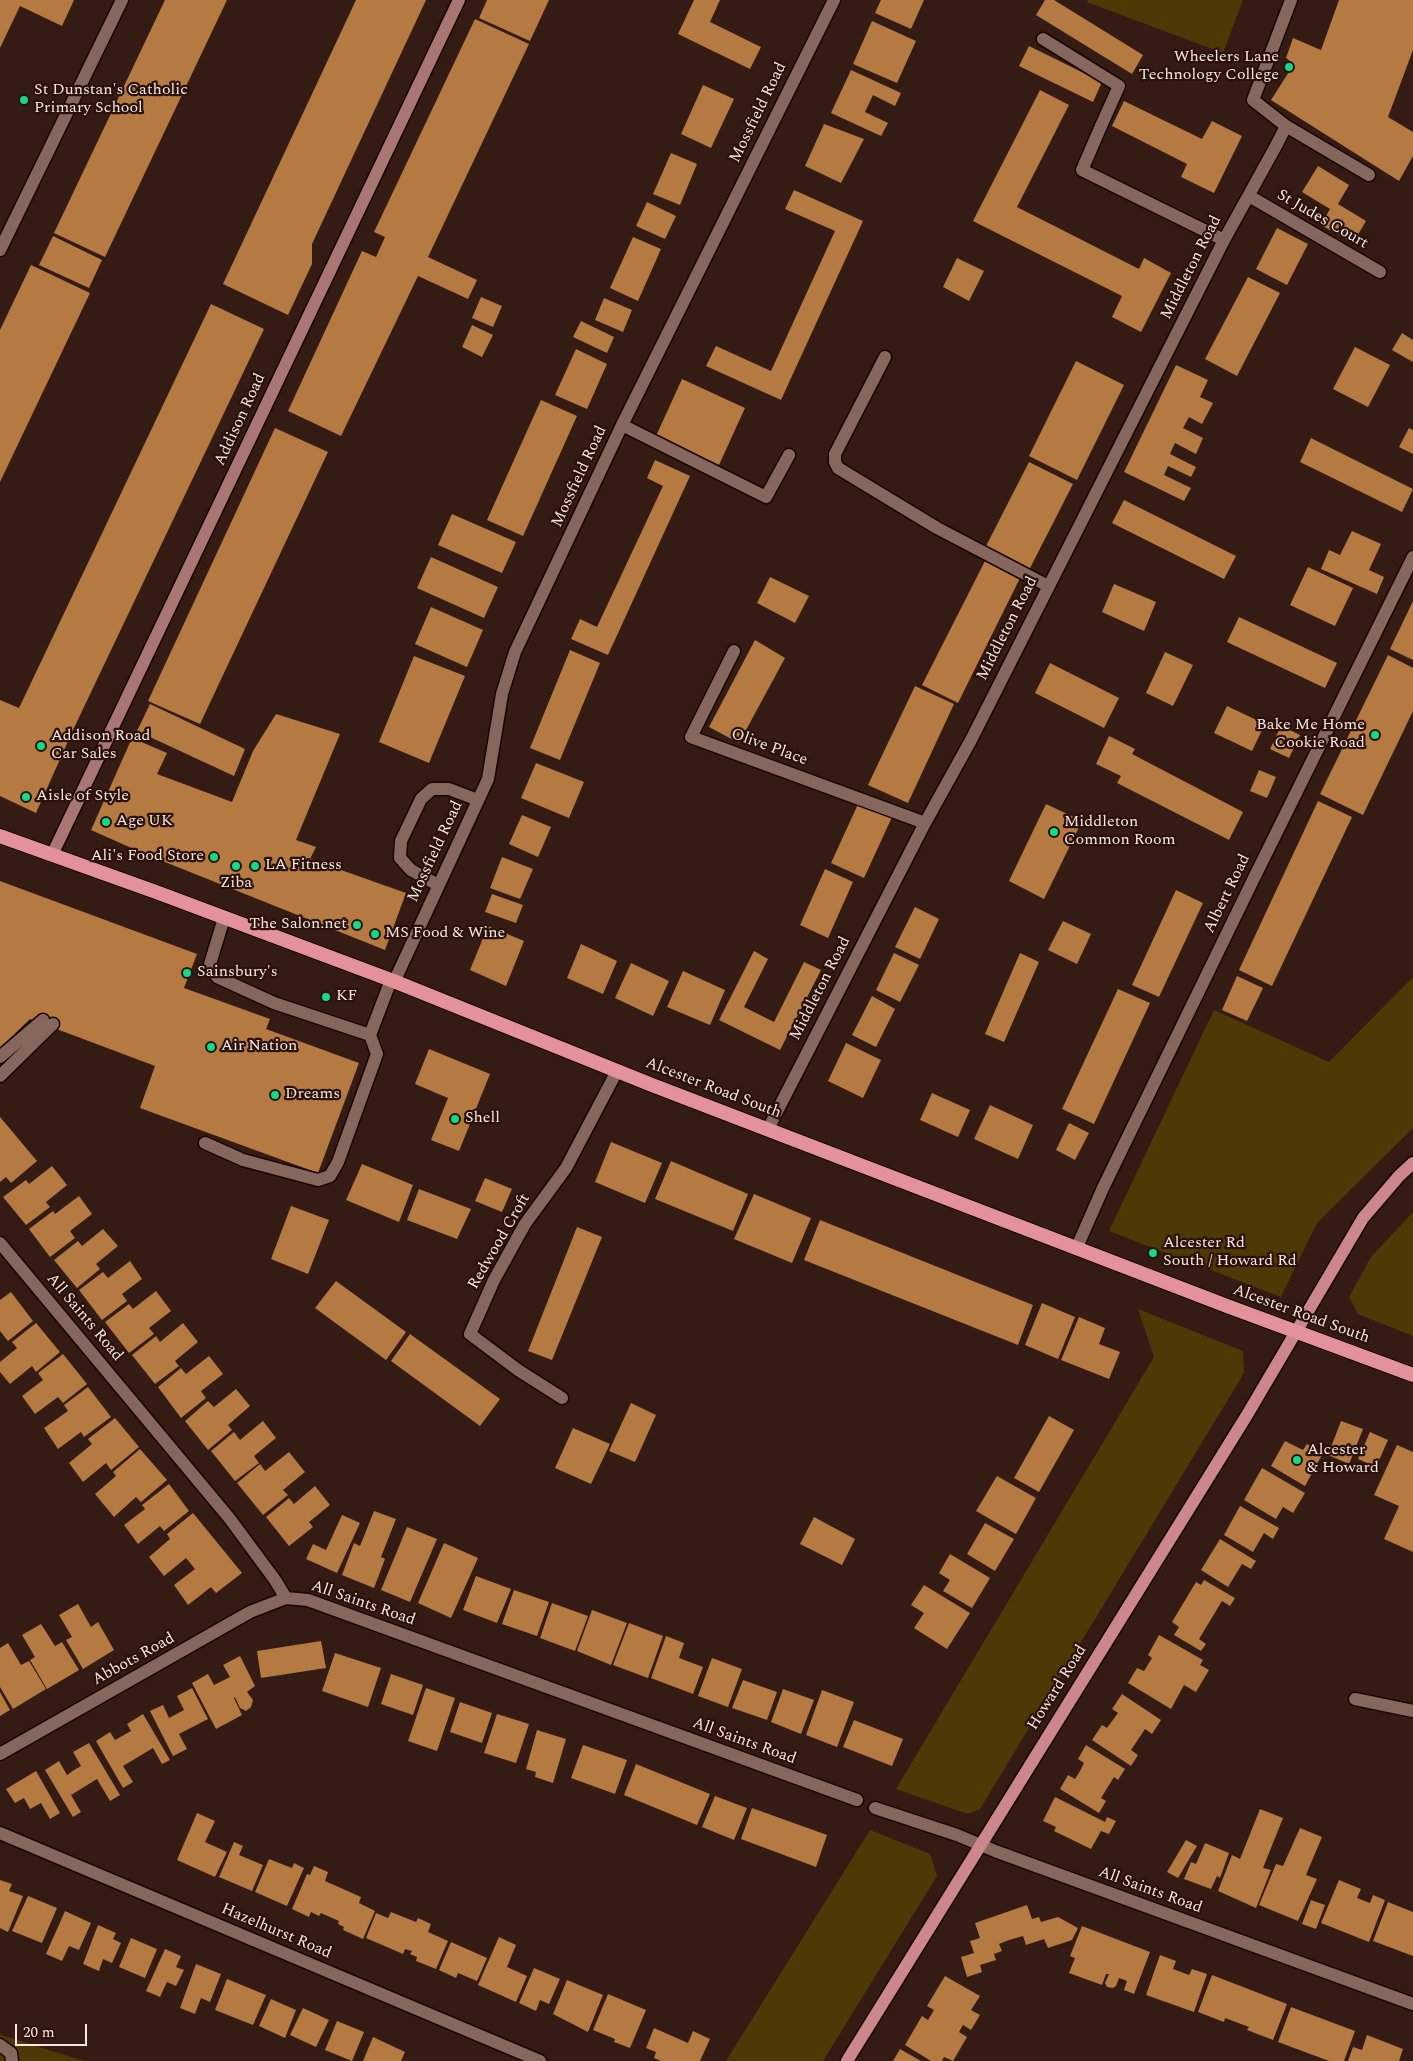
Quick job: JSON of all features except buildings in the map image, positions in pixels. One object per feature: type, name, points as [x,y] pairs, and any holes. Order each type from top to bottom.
[{"type":"highway","name":"Alcester Road South","points":[[0,836],[392,981],[617,1071],[1296,1332],[1413,1375]]},
{"type":"main road","name":"Addison Road","points":[[52,855],[459,0]]},
{"type":"main road","name":"Howard Road","points":[[847,2061],[1296,1332],[1363,1218],[1399,1176],[1413,1163]]},
{"type":"street","points":[[0,250],[122,0]]},
{"type":"street","name":"Mossfield Road","points":[[370,1035],[392,981],[488,779],[502,694],[516,652],[622,425],[834,0]]},
{"type":"street","points":[[1291,0],[1253,100],[1286,126],[1369,175]]},
{"type":"street","points":[[1043,39],[1119,86],[1082,170],[1224,240]]},
{"type":"street","name":"Middleton Road","points":[[768,1129],[970,740],[1224,240],[1286,126]]},
{"type":"street","name":"St Judes Court","points":[[1249,196],[1380,272]]},
{"type":"street","points":[[885,357],[835,454],[835,462],[838,468],[937,528],[1048,586]]},
{"type":"street","points":[[622,425],[766,496],[789,455]]},
{"type":"street","name":"Albert Road","points":[[1077,1247],[1103,1188],[1413,557]]},
{"type":"street","name":"Olive Place","points":[[734,651],[691,737],[926,823]]},
{"type":"street","points":[[438,886],[411,870],[400,858],[401,841],[421,799],[432,788],[449,789],[478,800]]},
{"type":"street","points":[[205,1144],[243,1160],[318,1180],[330,1176],[338,1162],[376,1054],[370,1035],[274,1003],[218,977],[210,964],[224,918]]},
{"type":"street","points":[[0,1057],[48,1022],[0,1076]]},
{"type":"street","name":"Redwood Croft","points":[[562,1398],[518,1370],[470,1334],[494,1280],[526,1224],[566,1168],[617,1071]]},
{"type":"street","name":"All Saints Road","points":[[0,1243],[230,1519],[286,1598],[308,1600],[857,1800]]},
{"type":"street","name":"Abbots Road","points":[[0,1754],[250,1612],[286,1598]]},
{"type":"street","points":[[1354,1699],[1413,1711]]},
{"type":"street","name":"All Saints Road","points":[[875,1808],[957,1835],[979,1845],[1413,2004]]},
{"type":"street","name":"Hazelhurst Road","points":[[0,1833],[540,2061]]},
{"type":"street","points":[[0,2045],[11,2053],[12,2061]]},
{"type":"shaded area","points":[[1088,0],[1243,0],[1223,53],[1087,2]]},
{"type":"shaded area","points":[[1413,977],[1413,1128],[1317,1223],[1281,1297],[1109,1231],[1214,1010],[1329,1062]]},
{"type":"shaded area","points":[[1413,1212],[1413,1336],[1358,1314],[1349,1297],[1371,1257]]},
{"type":"shaded area","points":[[1138,1309],[1243,1351],[1244,1373],[980,1809],[968,1814],[896,1789],[1154,1357]]},
{"type":"shaded area","points":[[870,1830],[930,1854],[937,1876],[823,2061],[726,2061]]},
{"type":"shaded area","points":[[0,2034],[11,2038],[84,2061],[0,2061]]},
{"type":"place","name":"Wheelers Lane Technology College","points":[[1289,67]]},
{"type":"place","name":"St Dunstan's Catholic Primary School","points":[[24,100]]},
{"type":"place","name":"Bake Me Home Cookie Road","points":[[1375,735]]},
{"type":"place","name":"Addison Road Car Sales","points":[[41,746]]},
{"type":"place","name":"Aisle of Style","points":[[26,797]]},
{"type":"place","name":"Age UK","points":[[106,822]]},
{"type":"place","name":"Middleton Common Room","points":[[1054,832]]},
{"type":"place","name":"Ali's Food Store","points":[[214,857]]},
{"type":"place","name":"Ziba","points":[[236,866]]},
{"type":"place","name":"LA Fitness","points":[[255,866]]},
{"type":"place","name":"The Salon.net","points":[[357,925]]},
{"type":"place","name":"MS Food & Wine","points":[[375,934]]},
{"type":"place","name":"Sainsbury's","points":[[187,973]]},
{"type":"place","name":"KF","points":[[326,997]]},
{"type":"place","name":"Air Nation","points":[[211,1047]]},
{"type":"place","name":"Dreams","points":[[275,1095]]},
{"type":"place","name":"Shell","points":[[455,1119]]},
{"type":"place","name":"Alcester Rd South / Howard Rd","points":[[1153,1253]]},
{"type":"place","name":"Alcester & Howard","points":[[1297,1460]]}]
